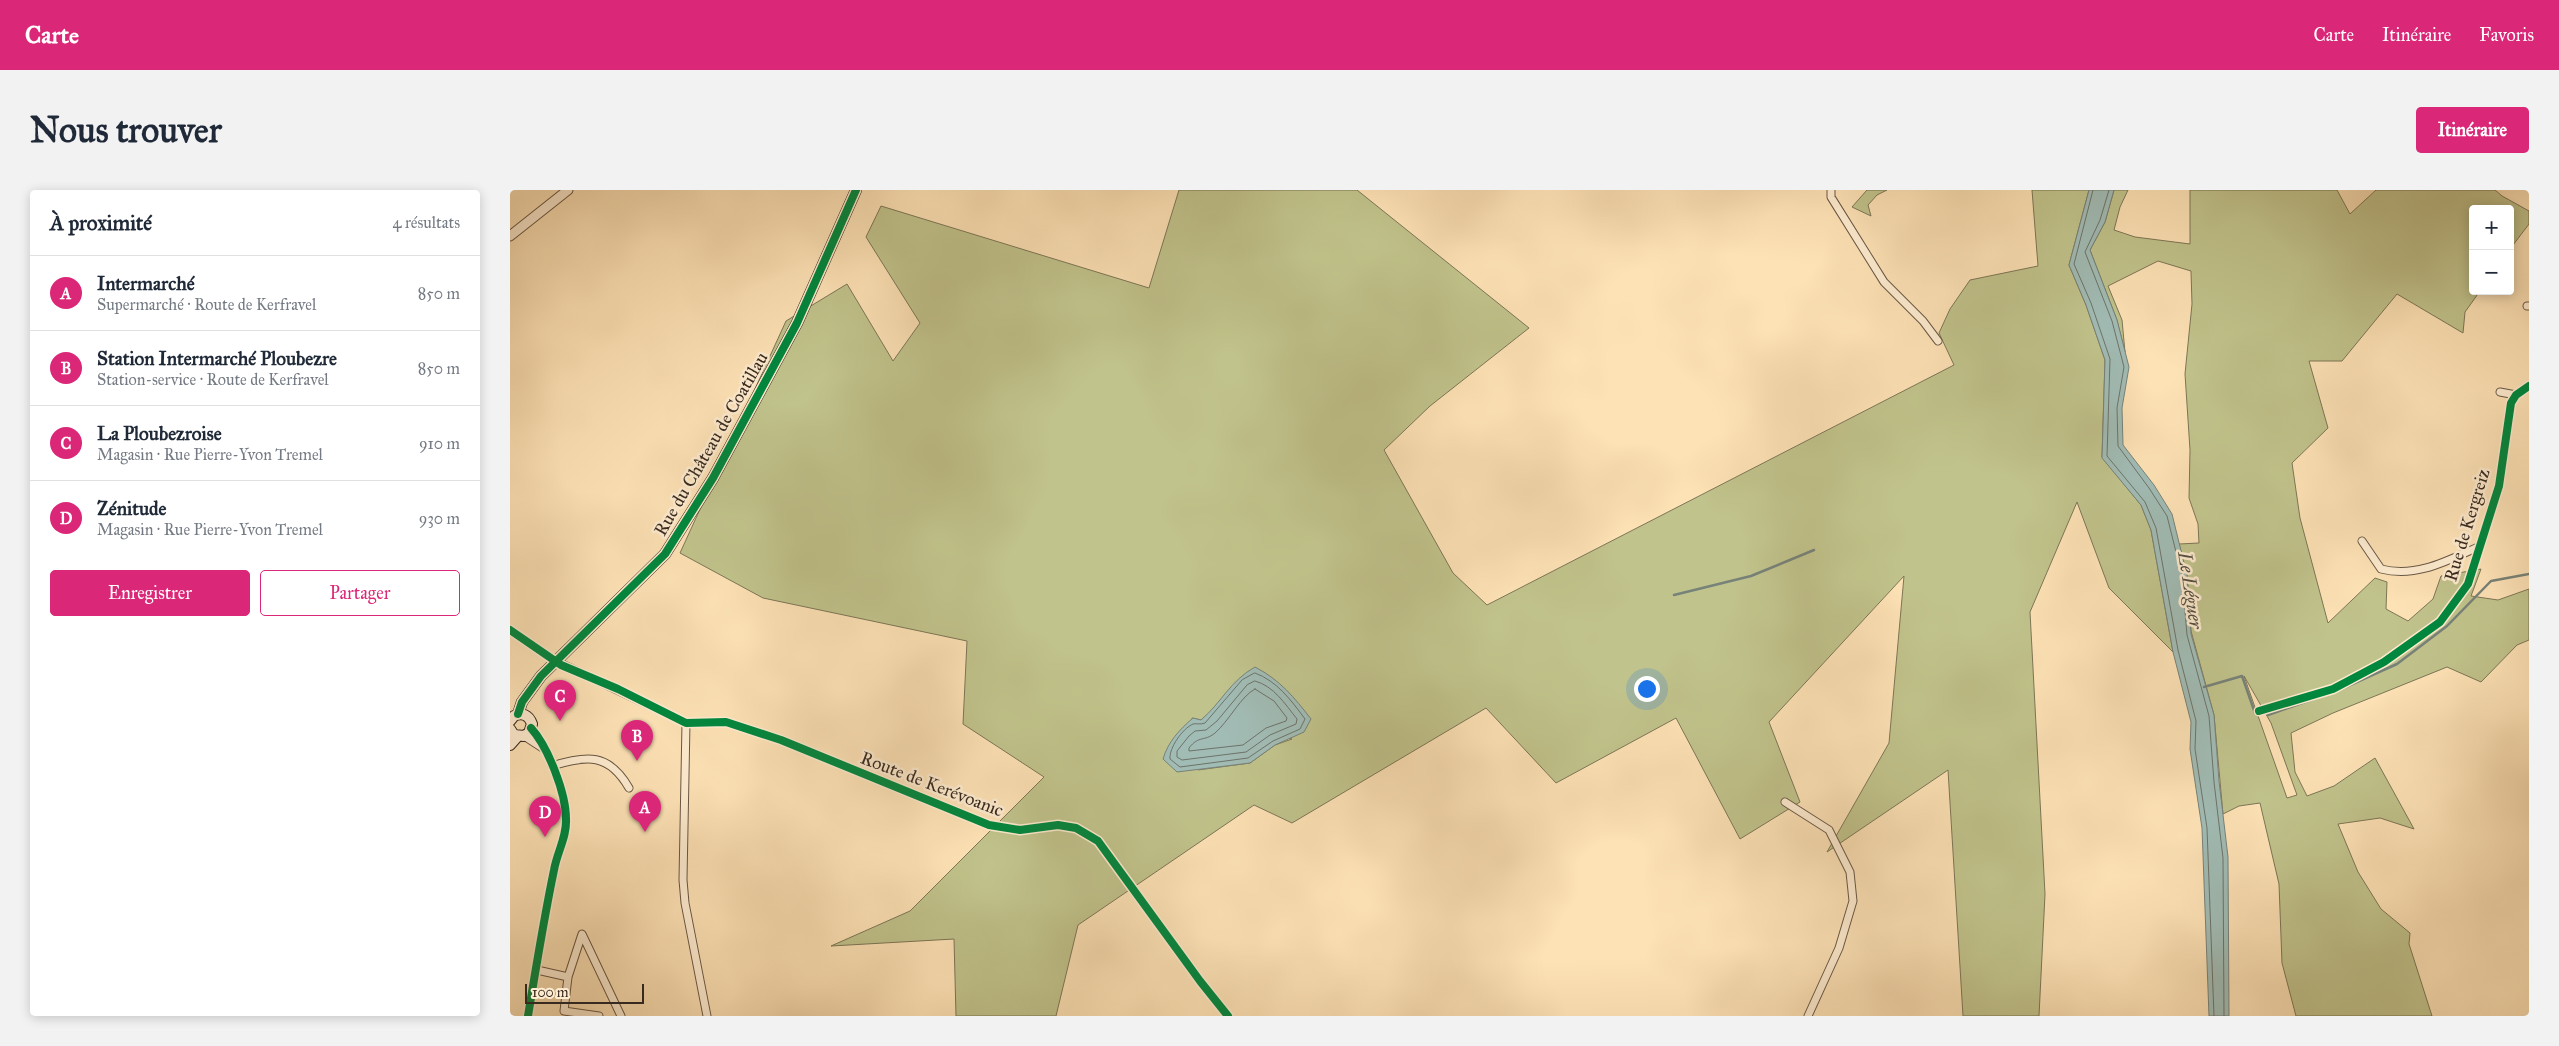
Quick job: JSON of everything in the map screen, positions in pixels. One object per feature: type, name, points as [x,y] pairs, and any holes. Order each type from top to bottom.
[{"type":"main road","name":"Rue du Château de Coatillau","points":[[518,727],[529,692],[556,661],[665,554],[713,478],[797,323],[856,190]]},
{"type":"main road","points":[[510,745],[518,727]]},
{"type":"street","points":[[510,236],[568,190]]},
{"type":"street","points":[[1830,190],[1831,197],[1884,282],[1923,321],[1938,341]]},
{"type":"street","points":[[2500,392],[2516,395],[2529,386]]},
{"type":"street","name":"Rue de Kergreiz","points":[[2259,711],[2333,689],[2384,662],[2440,622],[2468,584],[2478,547],[2499,486],[2505,435],[2511,403],[2516,395]]},
{"type":"street","points":[[2362,541],[2381,569],[2396,573],[2432,568],[2478,547]]},
{"type":"street","name":"Route de Kerévoanic","points":[[556,661],[686,723],[726,722],[781,740],[989,825],[1020,830],[1058,824],[1087,833],[1104,848],[1200,981],[1228,1016]]},
{"type":"street","points":[[686,723],[685,903],[707,1016]]},
{"type":"street","points":[[518,727],[544,749],[565,804],[566,834],[554,869],[528,1016]]},
{"type":"street","points":[[552,766],[586,757],[613,767],[629,788]]},
{"type":"street","points":[[1785,802],[1829,830],[1850,872],[1853,901],[1840,948],[1808,1016]]},
{"type":"street","points":[[598,1016],[564,1010],[568,977],[582,934],[621,1016]]},
{"type":"street","points":[[537,970],[568,977]]},
{"type":"green space","points":[[1179,190],[1357,190],[1529,328],[1430,406],[1384,450],[1453,573],[1487,605],[1954,365],[1939,333],[1950,309],[1970,280],[2038,266],[2032,190],[2089,190],[2069,265],[2086,305],[2105,360],[2102,457],[2141,505],[2151,530],[2173,652],[2109,588],[2077,502],[2030,612],[2045,894],[2039,1016],[1963,1016],[1948,770],[1827,852],[1889,743],[1904,576],[1769,722],[1800,802],[1740,839],[1676,718],[1556,783],[1486,708],[1292,823],[1254,805],[1078,925],[1056,1016],[956,1016],[954,939],[831,946],[910,911],[1044,777],[963,724],[967,641],[763,598],[680,553],[786,321],[847,284],[893,361],[920,323],[866,237],[881,206],[1149,288]],"holes":[[[1210,713],[1292,739],[1275,745],[1250,763],[1198,770],[1192,718],[1201,720]]]},
{"type":"green space","points":[[1867,190],[1887,190],[1877,195],[1868,205],[1871,216],[1852,207]]},
{"type":"green space","points":[[2114,190],[2128,190],[2120,207],[2114,230],[2135,237],[2190,244],[2190,190],[2337,190],[2350,214],[2376,190],[2495,190],[2529,211],[2529,224],[2514,244],[2514,205],[2469,205],[2469,295],[2477,295],[2465,312],[2463,333],[2397,294],[2342,361],[2309,361],[2328,428],[2292,463],[2300,518],[2328,623],[2375,578],[2387,582],[2386,609],[2408,621],[2433,599],[2441,576],[2481,569],[2471,596],[2498,600],[2529,589],[2529,640],[2517,645],[2481,682],[2447,667],[2333,713],[2291,733],[2295,772],[2307,796],[2334,786],[2375,758],[2414,829],[2380,818],[2338,824],[2358,872],[2381,909],[2410,933],[2409,944],[2432,1016],[2296,1016],[2282,963],[2279,884],[2260,803],[2239,806],[2223,814],[2214,715],[2191,631],[2187,575],[2179,544],[2199,543],[2198,524],[2189,498],[2190,450],[2185,374],[2192,304],[2191,271],[2158,261],[2108,286],[2122,320],[2125,352],[2117,320],[2090,250],[2105,222]],"holes":[[[2244,676],[2271,723],[2297,795],[2287,798]]]},
{"type":"water","points":[[2089,190],[2114,190],[2105,222],[2090,250],[2117,320],[2129,367],[2122,408],[2123,445],[2154,485],[2172,514],[2187,575],[2191,634],[2214,715],[2228,857],[2229,1016],[2209,1016],[2202,828],[2190,749],[2191,722],[2173,652],[2151,530],[2141,505],[2102,458],[2105,360],[2086,305],[2069,265]]},
{"type":"water","points":[[1255,667],[1272,678],[1299,703],[1311,719],[1304,732],[1275,745],[1250,763],[1177,772],[1163,759],[1175,737],[1193,718],[1201,720],[1232,685]]},
{"type":"waterway","points":[[1674,595],[1751,576],[1814,550]]},
{"type":"waterway","points":[[2268,715],[2339,690],[2397,664],[2447,626],[2491,581],[2529,574]]},
{"type":"waterway","points":[[2204,687],[2242,676],[2255,713]]},
{"type":"cycle path","points":[[518,714],[522,702],[541,676],[665,554],[713,478],[797,323],[856,190]]},
{"type":"cycle path","points":[[2259,711],[2333,689],[2384,662],[2440,622],[2468,584],[2499,486],[2511,403],[2516,395],[2529,386]]},
{"type":"cycle path","points":[[510,630],[561,665],[618,689],[686,723],[726,722],[781,740],[989,825],[1020,830],[1058,825],[1076,828],[1098,841],[1200,981],[1228,1016]]},
{"type":"cycle path","points":[[528,1016],[550,888],[566,826],[563,796],[555,771],[544,747],[531,728]]},
{"type":"place","name":"La Ploubezroise","points":[[560,721]]},
{"type":"place","name":"Station Intermarché Ploubezre","points":[[637,761]]},
{"type":"place","name":"Intermarché","points":[[645,832]]},
{"type":"place","name":"Zénitude","points":[[545,837]]},
{"type":"water label","name":"Le Léguer","points":[[2191,590]]}]
